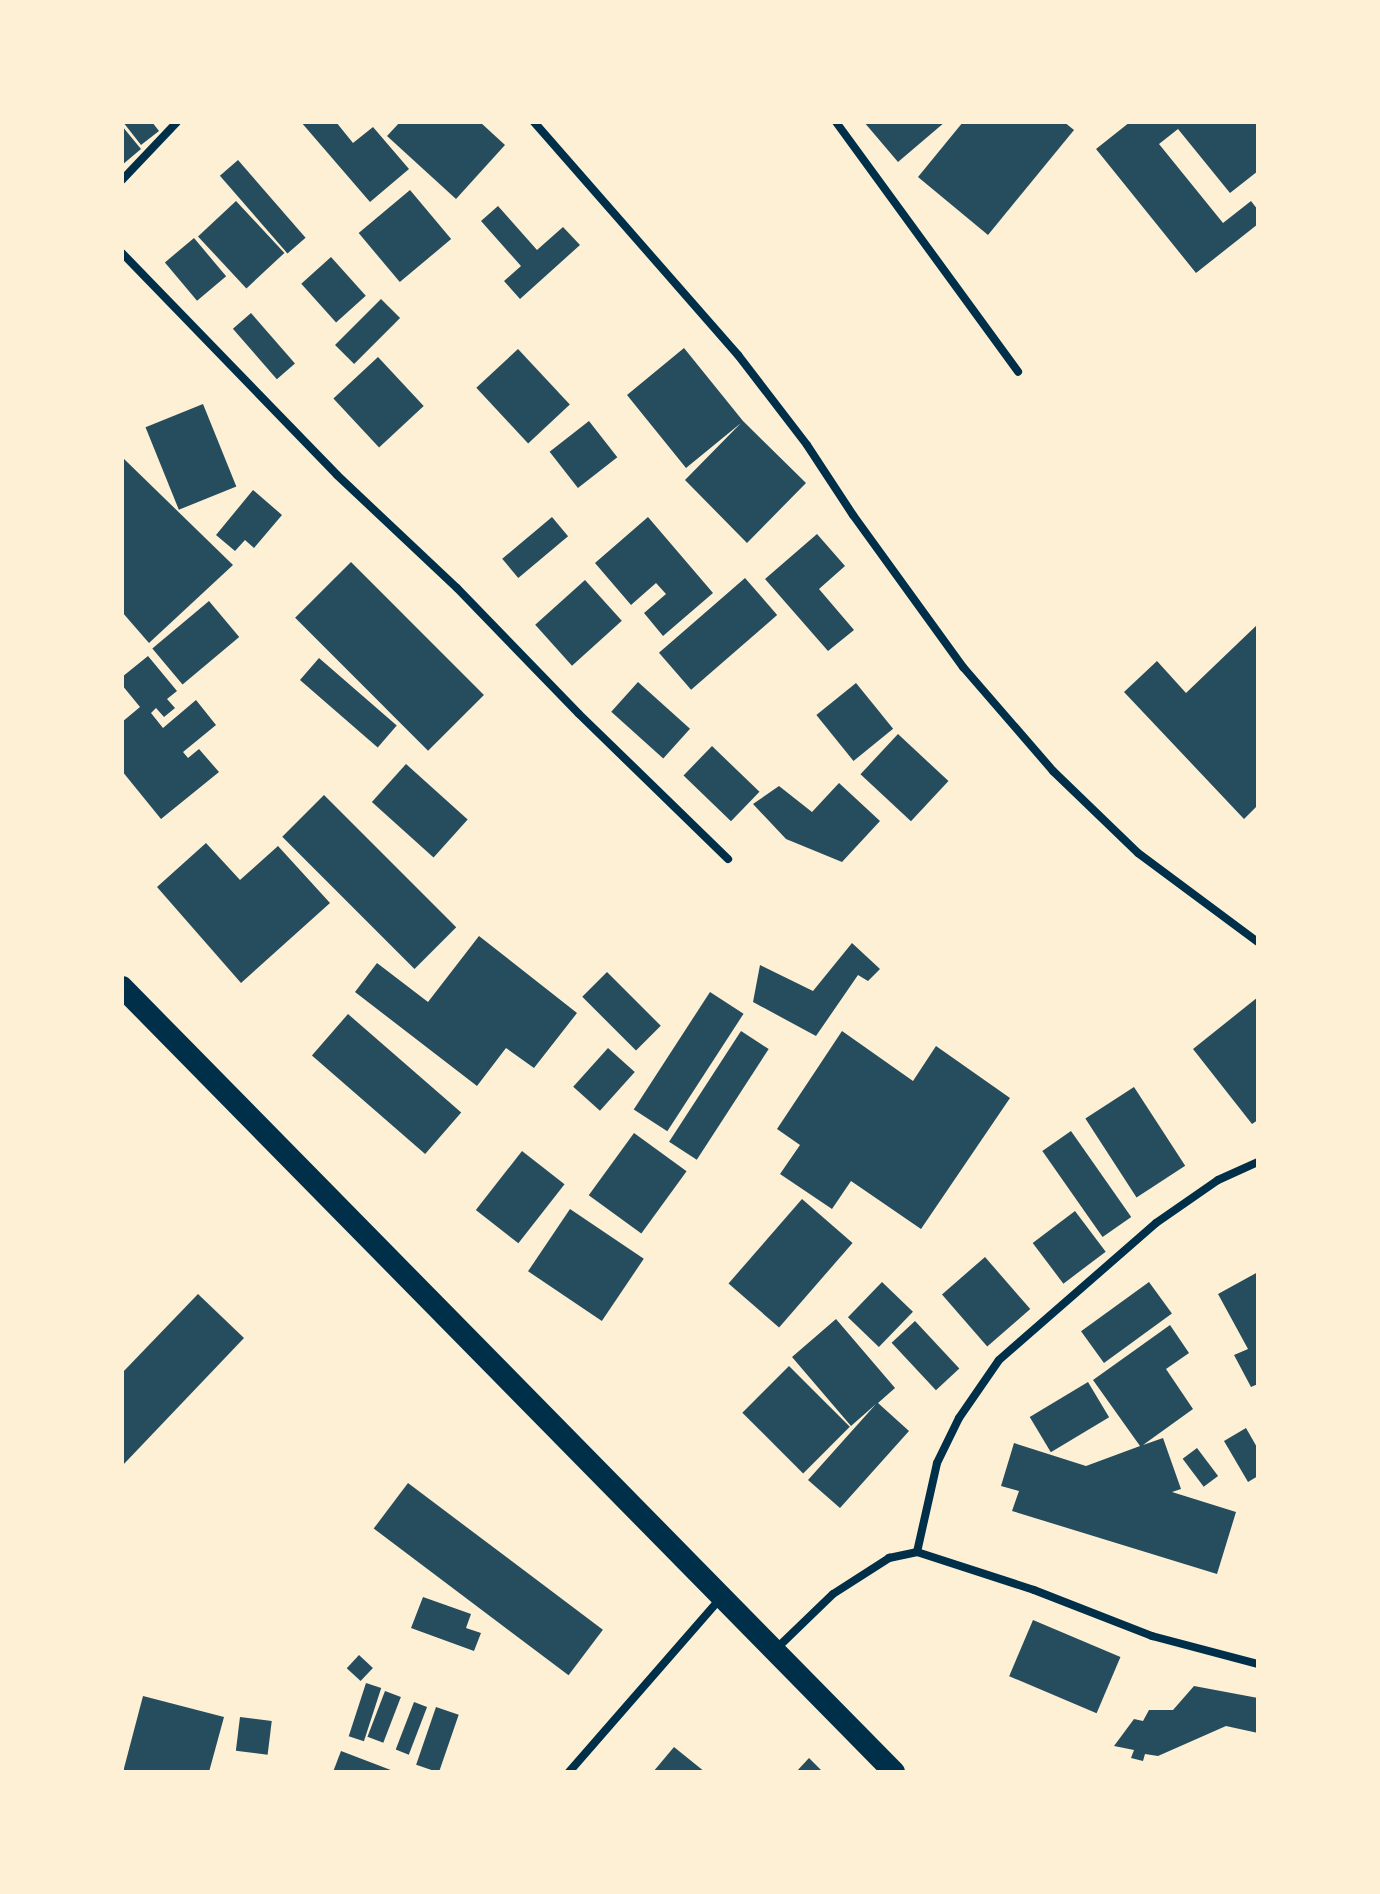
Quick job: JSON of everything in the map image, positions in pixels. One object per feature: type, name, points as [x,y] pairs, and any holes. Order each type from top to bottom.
[{"type":"highway","points":[[122,987],[894,1772]]},
{"type":"street","points":[[122,180],[177,122]]},
{"type":"street","points":[[534,122],[738,355],[807,445],[853,515],[963,667],[1053,771],[1138,853],[1258,942]]},
{"type":"street","points":[[836,122],[1018,372]]},
{"type":"street","points":[[122,253],[337,475],[457,588],[579,714],[728,859]]},
{"type":"street","points":[[917,1552],[937,1463],[959,1418],[999,1360],[1156,1223],[1218,1180],[1258,1162]]},
{"type":"street","points":[[775,1649],[833,1594],[889,1558],[917,1552],[1034,1590],[1152,1636],[1258,1664]]},
{"type":"street","points":[[569,1772],[721,1598]]},
{"type":"building","points":[[123,122],[152,122],[159,131],[141,145]]},
{"type":"building","points":[[301,122],[336,122],[353,143],[373,127],[409,169],[370,202]]},
{"type":"building","points":[[400,122],[480,122],[505,145],[456,199],[387,136]]},
{"type":"building","points":[[864,122],[945,122],[898,162]]},
{"type":"building","points":[[963,122],[1064,122],[1074,130],[988,235],[918,177]]},
{"type":"building","points":[[1130,122],[1258,122],[1258,171],[1230,193],[1178,129],[1159,144],[1223,223],[1251,201],[1258,210],[1258,224],[1196,273],[1096,149]]},
{"type":"building","points":[[122,126],[141,149],[122,165]]},
{"type":"building","points":[[238,160],[306,238],[287,253],[220,176]]},
{"type":"building","points":[[410,190],[451,239],[400,282],[359,233]]},
{"type":"building","points":[[236,201],[284,253],[246,288],[198,236]]},
{"type":"building","points":[[498,206],[537,250],[563,227],[580,245],[520,299],[504,281],[521,266],[481,221]]},
{"type":"building","points":[[194,238],[226,276],[197,301],[165,262]]},
{"type":"building","points":[[331,257],[366,296],[336,322],[301,284]]},
{"type":"building","points":[[381,299],[400,318],[354,364],[335,345]]},
{"type":"building","points":[[251,313],[295,364],[277,379],[233,329]]},
{"type":"building","points":[[684,348],[743,421],[806,483],[747,543],[685,480],[741,423],[686,468],[627,395]]},
{"type":"building","points":[[518,349],[570,405],[528,443],[476,388]]},
{"type":"building","points":[[378,357],[424,406],[379,448],[333,399]]},
{"type":"building","points":[[203,404],[236,487],[179,510],[146,427]]},
{"type":"building","points":[[589,421],[617,457],[578,488],[550,452]]},
{"type":"building","points":[[122,457],[233,565],[149,643],[122,612]]},
{"type":"building","points":[[253,490],[282,515],[254,548],[245,540],[235,551],[216,535]]},
{"type":"building","points":[[552,517],[568,536],[518,578],[502,559]]},
{"type":"building","points":[[648,517],[713,593],[663,636],[644,613],[666,594],[656,583],[631,605],[595,563]]},
{"type":"building","points":[[817,534],[845,566],[819,589],[854,630],[828,651],[765,579]]},
{"type":"building","points":[[351,562],[484,695],[428,751],[295,618]]},
{"type":"building","points":[[745,578],[777,615],[691,690],[659,653]]},
{"type":"building","points":[[585,580],[622,621],[572,666],[535,625]]},
{"type":"building","points":[[209,601],[239,637],[183,685],[152,649]]},
{"type":"building","points":[[1258,624],[1258,805],[1244,819],[1124,692],[1157,661],[1186,693]]},
{"type":"building","points":[[148,656],[177,691],[167,699],[175,708],[164,717],[156,708],[151,713],[163,728],[196,700],[216,725],[183,752],[188,758],[199,749],[219,772],[161,819],[122,771],[122,722],[140,707],[122,685],[122,677]]},
{"type":"building","points":[[319,658],[397,726],[378,747],[300,680]]},
{"type":"building","points":[[638,682],[690,729],[663,759],[611,712]]},
{"type":"building","points":[[856,683],[893,729],[853,761],[816,715]]},
{"type":"building","points":[[898,734],[948,781],[911,821],[860,774]]},
{"type":"building","points":[[712,746],[759,792],[731,821],[684,775]]},
{"type":"building","points":[[406,764],[468,820],[434,857],[372,802]]},
{"type":"building","points":[[839,783],[880,821],[842,862],[786,839],[753,804],[779,786],[812,812]]},
{"type":"building","points":[[324,795],[456,927],[415,969],[282,837]]},
{"type":"building","points":[[206,843],[240,880],[278,846],[330,903],[241,983],[157,887]]},
{"type":"building","points":[[479,936],[577,1013],[534,1068],[506,1048],[477,1086],[355,992],[377,963],[428,1002]]},
{"type":"building","points":[[852,943],[880,969],[868,981],[858,975],[816,1036],[753,1002],[760,965],[813,991]]},
{"type":"building","points":[[607,972],[661,1026],[636,1050],[582,997]]},
{"type":"building","points":[[710,992],[744,1014],[667,1131],[634,1109]]},
{"type":"building","points":[[1258,997],[1258,1120],[1252,1124],[1193,1049]]},
{"type":"building","points":[[348,1014],[461,1112],[425,1154],[312,1056]]},
{"type":"building","points":[[741,1031],[769,1049],[697,1160],[669,1142]]},
{"type":"building","points":[[842,1031],[913,1081],[936,1046],[1010,1098],[921,1229],[851,1181],[832,1209],[780,1174],[800,1145],[777,1129]]},
{"type":"building","points":[[608,1048],[635,1072],[600,1111],[573,1087]]},
{"type":"building","points":[[1134,1087],[1185,1166],[1137,1197],[1085,1119]]},
{"type":"building","points":[[1071,1131],[1131,1217],[1103,1237],[1042,1151]]},
{"type":"building","points":[[634,1133],[687,1171],[641,1234],[589,1195]]},
{"type":"building","points":[[522,1151],[565,1184],[518,1243],[476,1210]]},
{"type":"building","points":[[802,1199],[853,1243],[779,1327],[729,1284]]},
{"type":"building","points":[[570,1209],[644,1259],[602,1321],[528,1271]]},
{"type":"building","points":[[1075,1211],[1106,1252],[1063,1284],[1033,1243]]},
{"type":"building","points":[[985,1257],[1030,1309],[987,1346],[942,1294]]},
{"type":"building","points":[[1258,1272],[1258,1384],[1251,1387],[1234,1355],[1248,1349],[1218,1294]]},
{"type":"building","points":[[882,1282],[913,1312],[879,1347],[848,1317]]},
{"type":"building","points":[[1149,1282],[1172,1314],[1104,1363],[1081,1331]]},
{"type":"building","points":[[198,1294],[244,1338],[122,1466],[122,1373]]},
{"type":"building","points":[[836,1319],[895,1388],[878,1403],[909,1431],[840,1508],[808,1480],[876,1404],[851,1426],[792,1357]]},
{"type":"building","points":[[915,1321],[959,1369],[936,1390],[892,1343]]},
{"type":"building","points":[[1170,1325],[1189,1353],[1166,1369],[1193,1409],[1143,1445],[1163,1438],[1181,1489],[1172,1492],[1236,1512],[1217,1574],[1012,1511],[1019,1491],[1001,1486],[1014,1443],[1086,1466],[1140,1446],[1093,1380]]},
{"type":"building","points":[[789,1366],[850,1427],[803,1473],[742,1413]]},
{"type":"building","points":[[1088,1382],[1109,1417],[1051,1452],[1030,1417]]},
{"type":"building","points":[[1246,1428],[1258,1449],[1258,1476],[1248,1482],[1224,1441]]},
{"type":"building","points":[[1197,1448],[1218,1476],[1204,1487],[1183,1459]]},
{"type":"building","points":[[408,1483],[603,1630],[569,1675],[374,1529]]},
{"type":"building","points":[[423,1597],[471,1614],[466,1628],[481,1633],[474,1651],[411,1628]]},
{"type":"building","points":[[1033,1620],[1120,1657],[1097,1713],[1009,1676]]},
{"type":"building","points":[[359,1655],[373,1668],[361,1681],[347,1668]]},
{"type":"building","points":[[366,1683],[381,1688],[364,1741],[349,1736]]},
{"type":"building","points":[[1194,1686],[1258,1698],[1258,1733],[1226,1726],[1158,1756],[1145,1754],[1143,1761],[1131,1758],[1134,1750],[1114,1746],[1134,1719],[1143,1721],[1149,1710],[1173,1710]]},
{"type":"building","points":[[385,1691],[401,1697],[383,1743],[367,1737]]},
{"type":"building","points":[[143,1696],[224,1717],[209,1772],[123,1772]]},
{"type":"building","points":[[414,1702],[427,1707],[409,1755],[396,1750]]},
{"type":"building","points":[[436,1707],[459,1715],[439,1772],[416,1765]]},
{"type":"building","points":[[240,1717],[272,1721],[268,1755],[236,1751]]},
{"type":"building","points":[[674,1747],[705,1772],[653,1772]]},
{"type":"building","points":[[341,1751],[396,1772],[333,1772]]},
{"type":"building","points":[[809,1758],[823,1772],[796,1772]]}]
